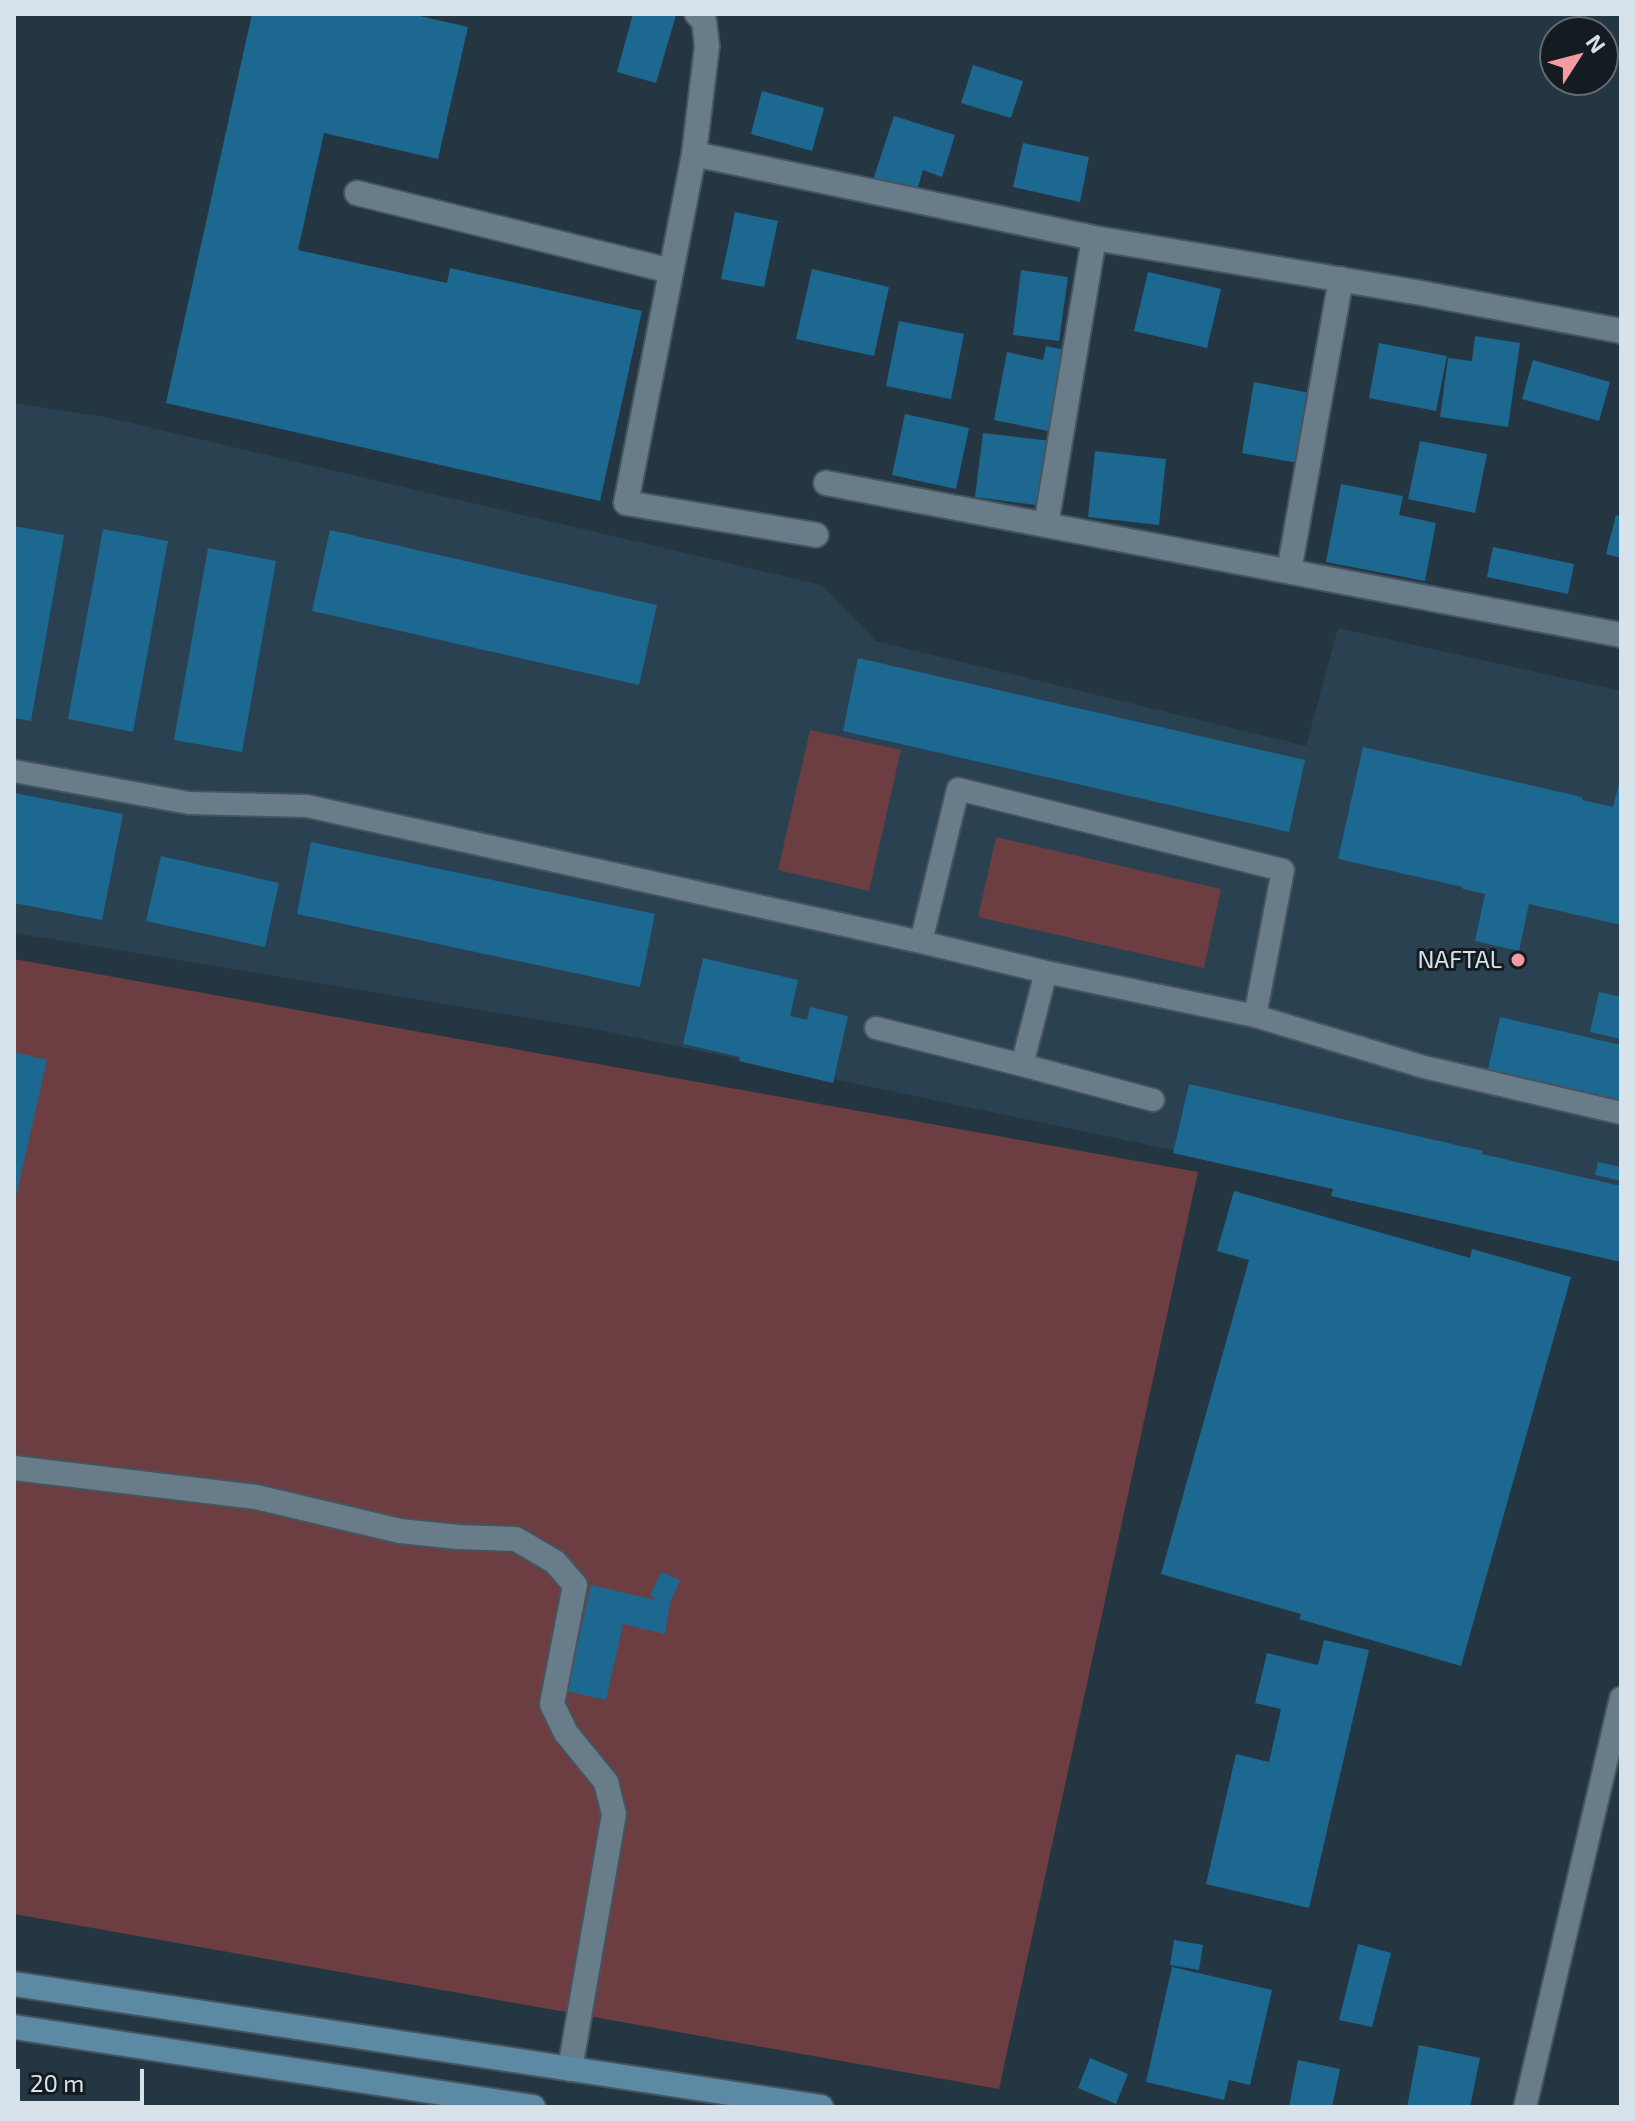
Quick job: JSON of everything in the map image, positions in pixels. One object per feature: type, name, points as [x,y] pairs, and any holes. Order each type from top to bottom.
[{"type":"street","points":[[697,14],[704,21],[707,46],[694,154],[626,503],[816,535]]},
{"type":"street","points":[[694,154],[1094,238],[1421,293],[1621,331]]},
{"type":"street","points":[[357,193],[671,271]]},
{"type":"street","points":[[1046,525],[1094,238]]},
{"type":"street","points":[[1289,571],[1341,279]]},
{"type":"street","points":[[826,483],[1621,635]]},
{"type":"street","points":[[14,1468],[256,1497],[400,1531],[516,1539],[555,1562],[575,1585],[552,1704],[566,1733],[606,1782],[614,1814],[570,2069]]},
{"type":"street","points":[[14,1984],[821,2107]]},
{"type":"street","points":[[14,2027],[533,2107]]},
{"type":"lane","points":[[14,771],[189,803],[307,806],[1255,1016],[1424,1067],[1621,1113]]},
{"type":"lane","points":[[921,942],[958,789],[1283,870],[1255,1016]]},
{"type":"lane","points":[[1022,1065],[1046,972]]},
{"type":"lane","points":[[876,1028],[1153,1100]]},
{"type":"lane","points":[[1525,2107],[1621,1698]]},
{"type":"shaded area","name":"NAFTAL","points":[[14,403],[105,417],[822,585],[876,641],[1306,746],[1338,628],[1621,691],[1621,1237],[1158,1147],[590,1028],[14,933]]},
{"type":"shaded area","points":[[810,730],[901,750],[869,891],[778,870]]},
{"type":"shaded area","points":[[996,837],[1221,889],[1204,968],[978,917]]},
{"type":"shaded area","points":[[14,959],[1198,1172],[999,2089],[14,1914]]},
{"type":"building","points":[[252,14],[411,14],[468,27],[438,159],[324,133],[298,250],[447,283],[450,268],[642,311],[600,501],[166,403]]},
{"type":"building","points":[[633,14],[676,15],[656,83],[617,72]]},
{"type":"building","points":[[973,65],[1023,81],[1011,118],[961,103]]},
{"type":"building","points":[[762,91],[824,108],[812,151],[751,134]]},
{"type":"building","points":[[894,116],[955,135],[942,177],[923,170],[915,197],[872,183]]},
{"type":"building","points":[[1023,143],[1089,157],[1080,202],[1013,187]]},
{"type":"building","points":[[735,212],[778,221],[764,287],[721,279]]},
{"type":"building","points":[[812,269],[889,287],[874,356],[796,339]]},
{"type":"building","points":[[1021,270],[1068,277],[1059,341],[1013,335]]},
{"type":"building","points":[[1148,272],[1221,289],[1207,348],[1134,331]]},
{"type":"building","points":[[899,321],[964,334],[951,399],[886,386]]},
{"type":"building","points":[[1475,336],[1520,343],[1508,427],[1440,417],[1448,358],[1472,361]]},
{"type":"building","points":[[1379,343],[1447,356],[1436,411],[1369,398]]},
{"type":"building","points":[[1046,346],[1069,351],[1053,432],[994,420],[1007,352],[1043,360]]},
{"type":"building","points":[[1533,360],[1610,382],[1599,421],[1522,399]]},
{"type":"building","points":[[1254,382],[1310,393],[1298,463],[1242,453]]},
{"type":"building","points":[[905,414],[969,428],[956,489],[892,475]]},
{"type":"building","points":[[983,433],[1051,441],[1043,506],[975,497]]},
{"type":"building","points":[[1420,441],[1487,454],[1475,513],[1408,499]]},
{"type":"building","points":[[1095,451],[1166,459],[1159,525],[1088,517]]},
{"type":"building","points":[[1341,484],[1403,496],[1399,515],[1436,523],[1425,581],[1326,562]]},
{"type":"building","points":[[1616,515],[1621,517],[1621,558],[1606,554]]},
{"type":"building","points":[[14,526],[64,535],[31,721],[14,718]]},
{"type":"building","points":[[103,529],[168,541],[133,732],[68,719]]},
{"type":"building","points":[[330,530],[657,605],[639,685],[312,611]]},
{"type":"building","points":[[1493,547],[1574,564],[1568,594],[1487,577]]},
{"type":"building","points":[[208,548],[276,561],[242,752],[174,740]]},
{"type":"building","points":[[858,658],[1305,760],[1289,832],[843,731]]},
{"type":"building","points":[[1363,747],[1582,797],[1582,800],[1613,807],[1621,776],[1621,925],[1529,904],[1519,951],[1475,941],[1485,894],[1338,859]]},
{"type":"building","points":[[14,793],[123,814],[102,920],[14,903]]},
{"type":"building","points":[[311,842],[655,914],[640,987],[297,914]]},
{"type":"building","points":[[161,856],[279,883],[265,947],[146,921]]},
{"type":"building","points":[[703,958],[798,980],[790,1016],[807,1020],[810,1007],[848,1016],[833,1083],[683,1044]]},
{"type":"building","points":[[1599,992],[1621,997],[1621,1039],[1590,1032]]},
{"type":"building","points":[[1500,1017],[1621,1045],[1621,1107],[1486,1077]]},
{"type":"building","points":[[14,1052],[47,1060],[15,1201],[14,1201]]},
{"type":"building","points":[[1189,1084],[1621,1186],[1621,1262],[1331,1196],[1333,1189],[1173,1153]]},
{"type":"building","points":[[1598,1162],[1621,1167],[1621,1181],[1595,1175]]},
{"type":"building","points":[[1234,1191],[1470,1258],[1472,1249],[1571,1277],[1461,1666],[1299,1619],[1301,1614],[1161,1574],[1249,1260],[1217,1251]]},
{"type":"building","points":[[661,1572],[680,1580],[670,1603],[665,1634],[623,1624],[606,1700],[567,1691],[591,1585],[661,1601],[650,1596]]},
{"type":"building","points":[[1324,1640],[1369,1650],[1309,1908],[1206,1884],[1236,1754],[1269,1762],[1281,1709],[1255,1703],[1267,1653],[1318,1665]]},
{"type":"building","points":[[1174,1940],[1203,1945],[1199,1970],[1170,1965]]},
{"type":"building","points":[[1358,1944],[1391,1953],[1372,2027],[1339,2020]]},
{"type":"building","points":[[1172,1967],[1272,1990],[1250,2085],[1229,2080],[1224,2100],[1146,2082]]},
{"type":"building","points":[[1419,2045],[1480,2058],[1470,2107],[1407,2107]]},
{"type":"building","points":[[1090,2058],[1128,2074],[1116,2104],[1078,2088]]},
{"type":"building","points":[[1298,2060],[1340,2069],[1332,2107],[1289,2107]]},
{"type":"place","name":"NAFTAL","points":[[1518,960]]}]
